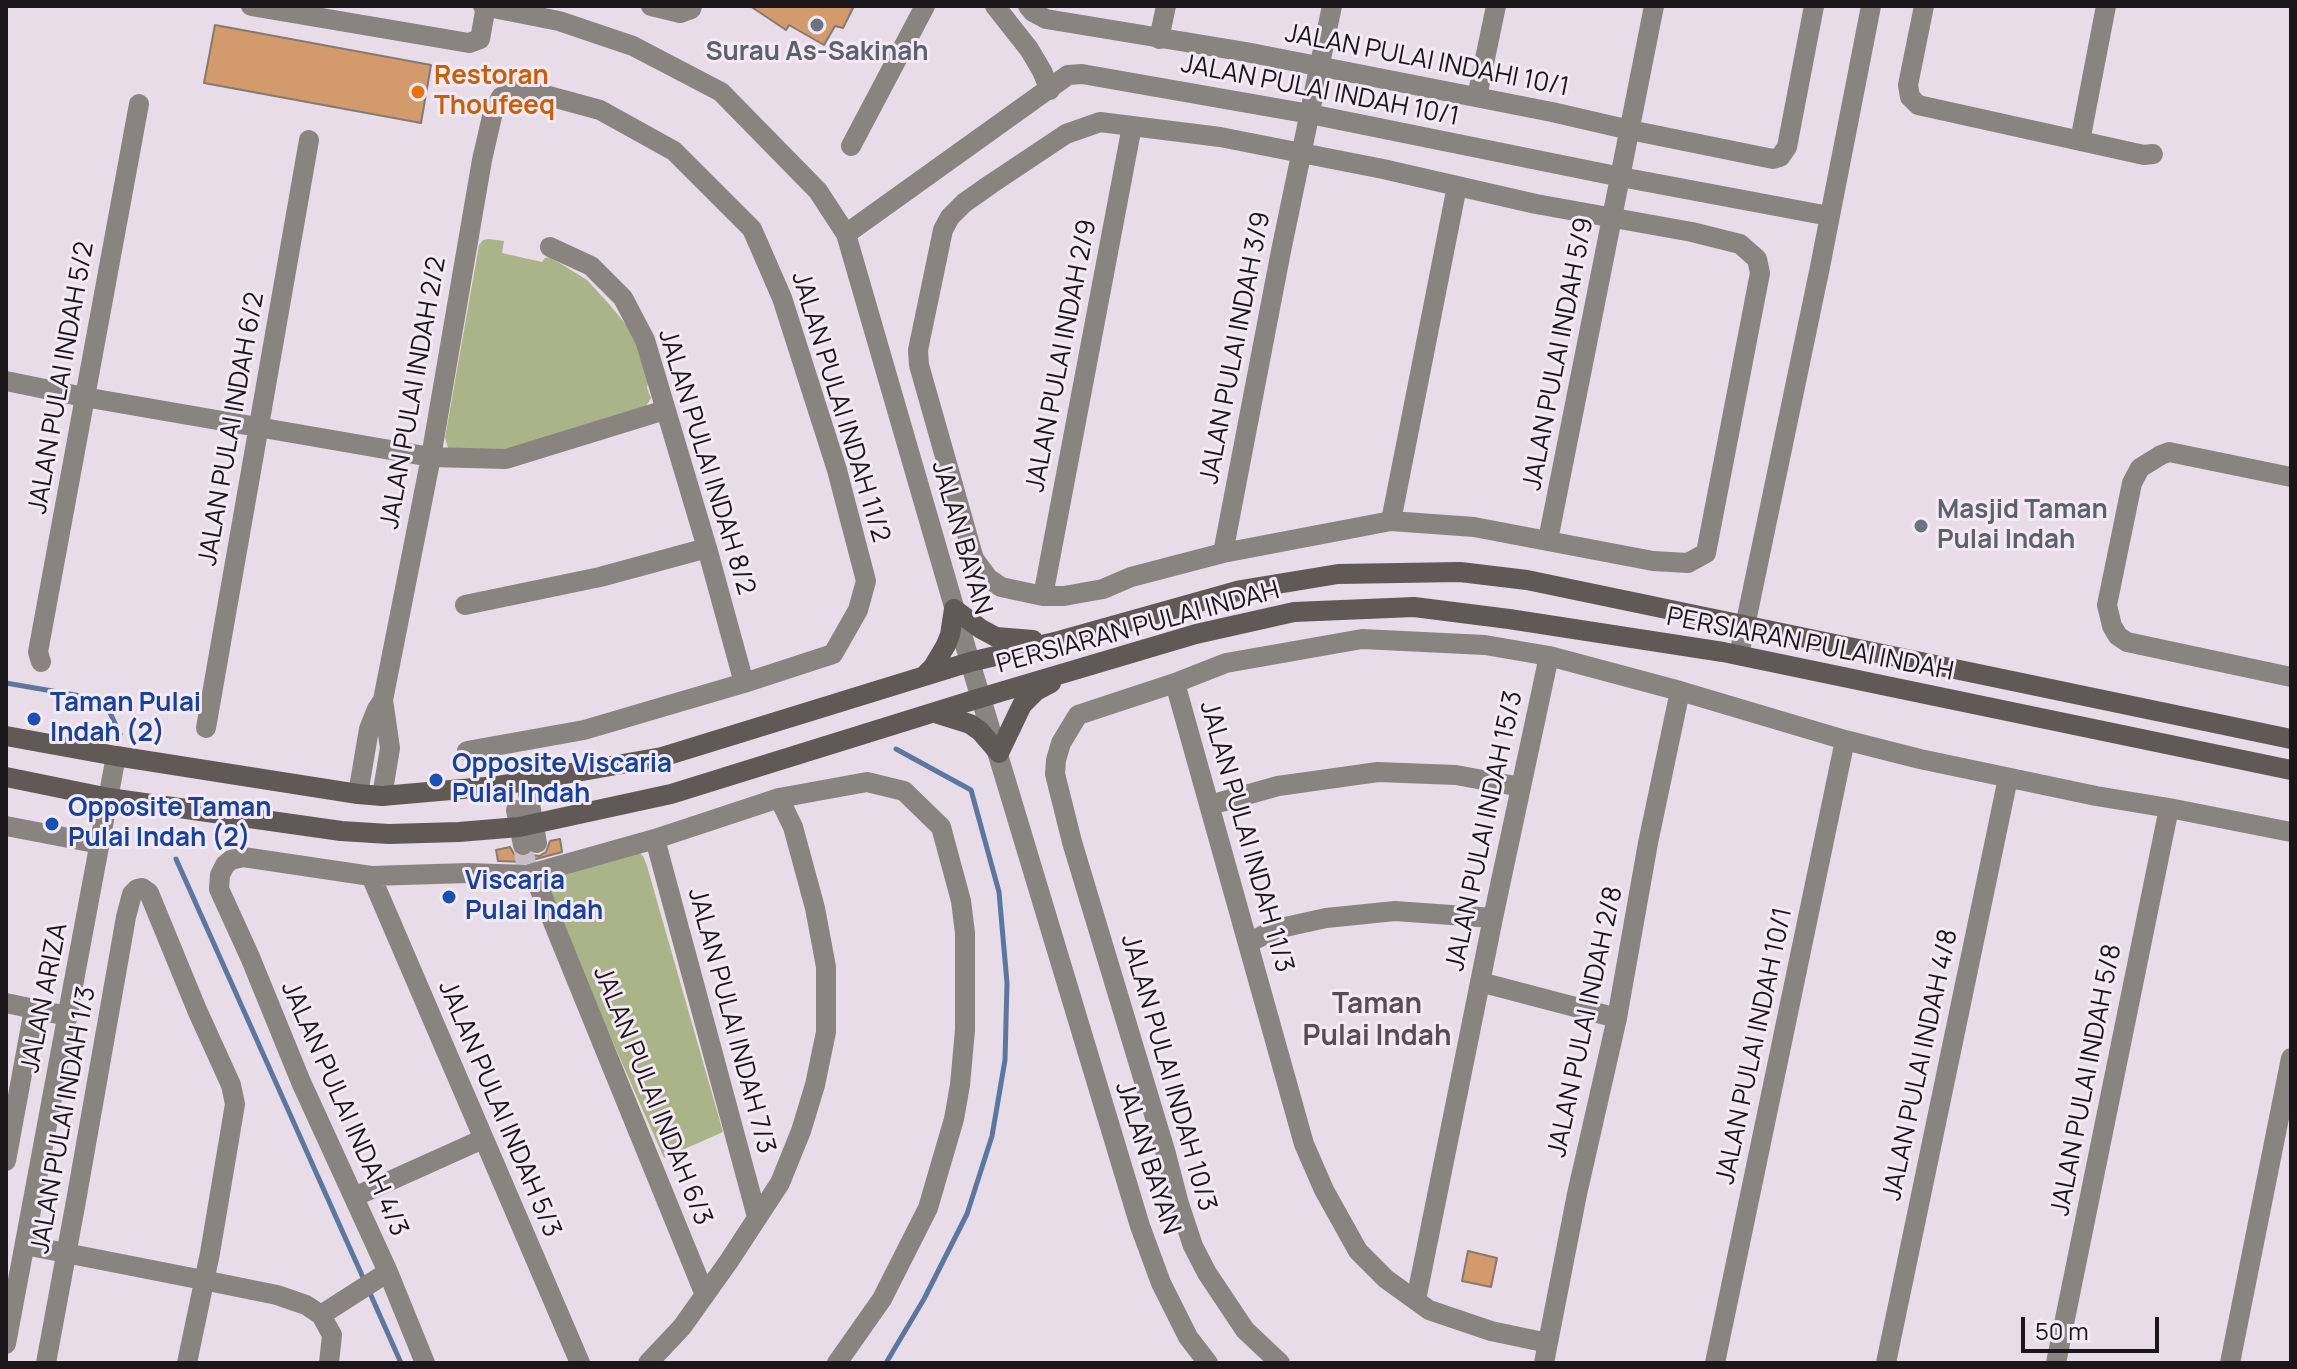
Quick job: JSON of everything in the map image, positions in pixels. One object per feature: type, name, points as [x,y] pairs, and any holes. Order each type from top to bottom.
[{"type":"main road","name":"PERSIARAN PULAI INDAH","points":[[6,736],[358,794],[382,796],[520,783],[662,757],[970,662],[1059,641],[1241,590],[1338,574],[1460,572],[1514,578],[2291,739]]},
{"type":"main road","name":"PERSIARAN PULAI INDAH","points":[[6,777],[109,798],[341,831],[389,834],[459,832],[529,851],[671,794],[1196,634],[1294,612],[1414,607],[1739,655],[2291,770]]},
{"type":"main road","points":[[923,677],[946,645],[954,609],[996,637],[1059,641]]},
{"type":"main road","points":[[933,712],[970,724],[999,753],[1022,705],[1036,691],[1071,671]]},
{"type":"street","points":[[251,6],[475,43],[480,39],[485,6]]},
{"type":"street","name":"JALAN BAYAN","points":[[485,6],[559,21],[633,46],[721,92],[818,191],[846,234],[980,698],[1140,1226],[1161,1283],[1188,1337],[1208,1363]]},
{"type":"street","points":[[651,6],[680,13],[692,6]]},
{"type":"street","points":[[851,146],[925,6]]},
{"type":"street","points":[[995,6],[1029,49],[1050,90]]},
{"type":"street","name":"JALAN PULAI INDAHI 10/1","points":[[1028,6],[1046,19],[1246,52],[1763,158],[1780,157],[1787,147],[1814,6]]},
{"type":"street","points":[[1159,39],[1166,6]]},
{"type":"street","name":"JALAN PULAI INDAH 3/9","points":[[1223,553],[1332,6]]},
{"type":"street","name":"JALAN PULAI INDAH 10/1","points":[[1477,97],[1496,6]]},
{"type":"street","name":"JALAN PULAI INDAH 5/9","points":[[1548,540],[1654,6]]},
{"type":"street","points":[[1739,655],[1871,6]]},
{"type":"street","points":[[1924,6],[1908,85],[1910,97],[1918,105],[2144,155],[2153,154]]},
{"type":"street","points":[[2080,141],[2106,6]]},
{"type":"street","name":"JALAN PULAI INDAH 10/1","points":[[846,234],[1068,75],[1082,74],[1310,114],[1829,216]]},
{"type":"street","name":"JALAN PULAI INDAH 11/2","points":[[467,751],[584,730],[833,654],[858,610],[866,581],[837,470],[782,298],[752,229],[674,151],[600,110],[534,92],[515,91],[501,97]]},
{"type":"street","name":"JALAN PULAI INDAH 2/2","points":[[382,796],[390,748],[383,700],[431,457],[482,160],[493,112],[501,97]]},
{"type":"street","name":"JALAN PULAI INDAH 5/2","points":[[41,662],[38,652],[139,104]]},
{"type":"street","points":[[1100,122],[1220,137],[1301,153],[1612,219],[1733,241],[1748,249],[1757,259],[1760,273],[1706,553],[1688,563],[1653,561],[1474,527],[1391,521],[1223,553],[1131,577],[1103,589],[1064,596],[1043,596],[1001,587],[988,578],[974,559],[919,365],[918,350],[943,230],[950,217],[964,203],[1066,134],[1100,122]]},
{"type":"street","name":"JALAN PULAI INDAH 2/9","points":[[1043,596],[1132,126]]},
{"type":"street","name":"JALAN PULAI INDAH 6/2","points":[[206,728],[309,140]]},
{"type":"street","points":[[1391,521],[1457,186]]},
{"type":"street","name":"JALAN PULAI INDAH 8/2","points":[[550,247],[591,266],[623,298],[645,340],[744,683]]},
{"type":"street","points":[[6,381],[431,457],[506,459],[665,410]]},
{"type":"street","points":[[2291,477],[2169,452],[2140,468],[2132,483],[2107,605],[2112,626],[2118,636],[2127,642],[2291,677]]},
{"type":"street","points":[[465,605],[600,577],[707,548]]},
{"type":"street","points":[[1175,683],[1226,663],[1362,639],[1485,645],[1549,656],[1845,740],[2008,778],[2291,832]]},
{"type":"street","name":"JALAN PULAI INDAH 15/3","points":[[1416,1300],[1549,656]]},
{"type":"street","name":"JALAN PULAI INDAH 10/3","points":[[1175,683],[1078,715],[1061,743],[1055,774],[1072,842],[1193,1246],[1245,1330],[1280,1363]]},
{"type":"street","name":"JALAN PULAI INDAH 11/3","points":[[1175,683],[1304,1144],[1324,1190],[1358,1251],[1386,1279],[1429,1310],[1546,1353]]},
{"type":"street","name":"JALAN PULAI INDAH 2/8","points":[[1546,1353],[1577,1194],[1617,1018],[1648,843],[1680,691]]},
{"type":"street","name":"JALAN PULAI INDAH 2/2","points":[[358,794],[369,729],[383,700]]},
{"type":"street","name":"JALAN PULAI INDAH 10/1","points":[[1715,1363],[1845,740]]},
{"type":"street","name":"JALAN ARIZA","points":[[6,1339],[116,756]]},
{"type":"street","points":[[1210,805],[1278,786],[1378,772],[1456,775],[1521,787]]},
{"type":"street","name":"JALAN PULAI INDAH 4/8","points":[[1886,1363],[2008,778]]},
{"type":"street","points":[[371,876],[468,873],[529,851],[655,839],[779,798],[867,782],[904,791],[941,827],[961,901],[965,933],[965,1030],[954,1119],[928,1208],[882,1299],[837,1363]]},
{"type":"street","name":"JALAN PULAI INDAH 6/3","points":[[520,783],[529,851],[705,1295]]},
{"type":"street","points":[[648,1363],[682,1327],[780,1183],[815,1085],[826,1032],[826,967],[815,908],[793,827],[779,798]]},
{"type":"street","name":"JALAN PULAI INDAH 5/8","points":[[2056,1363],[2169,808]]},
{"type":"street","points":[[6,826],[100,844]]},
{"type":"street","name":"JALAN PULAI INDAH 7/3","points":[[655,839],[757,1217]]},
{"type":"street","name":"JALAN PULAI INDAH 4/3","points":[[371,876],[243,857],[225,865],[220,875],[219,889],[425,1363]]},
{"type":"street","name":"JALAN PULAI INDAH 5/3","points":[[371,876],[580,1363]]},
{"type":"street","name":"JALAN PULAI INDAH 1/3","points":[[46,1363],[126,917],[132,894],[142,888],[149,893],[231,1085],[235,1104],[203,1280]]},
{"type":"street","points":[[1248,943],[1276,929],[1326,918],[1395,911],[1493,918]]},
{"type":"street","points":[[1480,982],[1617,1018]]},
{"type":"street","points":[[6,1003],[67,1016]]},
{"type":"street","points":[[6,1161],[34,1009]]},
{"type":"street","points":[[2230,1363],[2291,1058]]},
{"type":"street","points":[[354,1197],[483,1139]]},
{"type":"street","points":[[25,1245],[277,1295],[306,1305],[321,1315],[332,1335],[329,1363]]},
{"type":"street","points":[[321,1315],[385,1273]]},
{"type":"street","points":[[187,1363],[203,1280]]},
{"type":"green space","points":[[489,239],[504,241],[502,253],[542,262],[550,257],[587,280],[627,326],[640,351],[649,378],[647,388],[651,398],[645,408],[497,452],[449,451],[445,438],[479,245]]},
{"type":"green space","points":[[636,851],[643,856],[647,866],[723,1132],[664,1158],[543,884],[557,879],[555,873]]},
{"type":"building","name":"Surau As-Sakinah","points":[[750,6],[854,6],[843,28],[835,26],[824,45],[789,25],[786,30]]},
{"type":"building","points":[[215,25],[431,65],[421,123],[204,83]]},
{"type":"building","points":[[560,839],[562,852],[525,862],[498,861],[496,850],[510,847],[520,857],[539,856],[546,852],[550,841]]},
{"type":"building","points":[[1468,1251],[1497,1258],[1491,1287],[1462,1281]]},
{"type":"waterway","points":[[6,683],[104,700],[120,734]]},
{"type":"waterway","points":[[886,1363],[924,1299],[967,1214],[992,1136],[1005,1060],[1007,983],[999,892],[971,790],[896,749]]},
{"type":"waterway","points":[[176,859],[365,1282]]},
{"type":"waterway","points":[[369,1291],[401,1363]]},
{"type":"tunnel","points":[[523,845],[526,864]]},
{"type":"place","name":"Surau As-Sakinah","points":[[817,25]]},
{"type":"place","name":"Restoran Thoufeeq","points":[[418,92]]},
{"type":"place","name":"Masjid Taman Pulai Indah","points":[[1921,526]]},
{"type":"place","name":"Taman Pulai Indah (2)","points":[[34,719]]},
{"type":"place","name":"Opposite Viscaria Pulai Indah","points":[[436,780]]},
{"type":"place","name":"Opposite Taman Pulai Indah (2)","points":[[52,824]]},
{"type":"place","name":"Viscaria Pulai Indah","points":[[449,897]]},
{"type":"district","name":"Taman Pulai Indah","points":[[1377,1021]]}]
